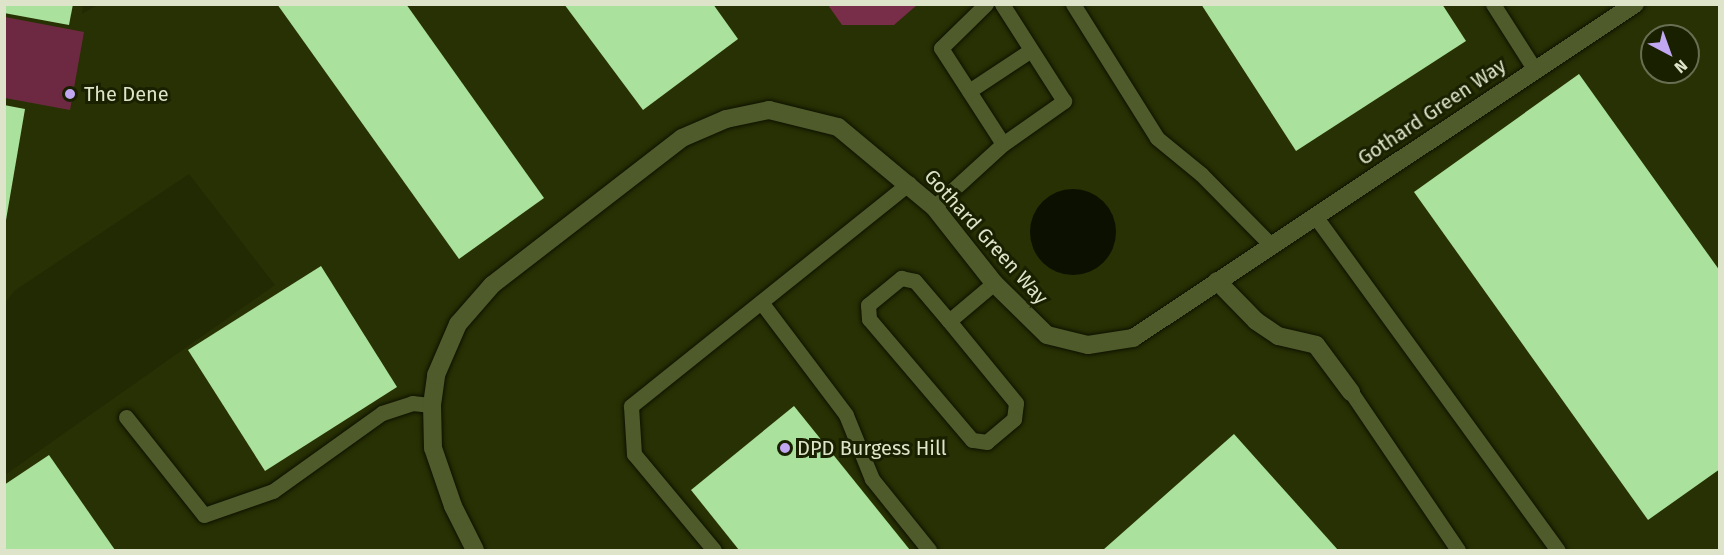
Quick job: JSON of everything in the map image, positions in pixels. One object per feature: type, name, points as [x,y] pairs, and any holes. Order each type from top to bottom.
[{"type":"street","name":"Gothard Green Way","points":[[475,550],[453,506],[434,448],[432,405],[436,375],[458,324],[492,285],[682,138],[726,119],[769,110],[838,127],[909,183],[934,207],[994,283],[1047,335],[1088,345],[1133,338],[1635,4]]},
{"type":"street","points":[[1217,281],[1256,321],[1278,336],[1316,345],[1351,393]]},
{"type":"lane","points":[[986,4],[941,48],[1003,144]]},
{"type":"lane","points":[[934,207],[1003,144],[1064,101],[1002,4]]},
{"type":"lane","points":[[1073,4],[1157,138],[1201,174],[1271,245]]},
{"type":"lane","points":[[1492,4],[1535,70]]},
{"type":"lane","points":[[969,91],[1031,50]]},
{"type":"lane","points":[[714,550],[634,454],[631,406],[909,183]]},
{"type":"lane","points":[[1315,216],[1558,550]]},
{"type":"lane","points":[[901,278],[915,281],[949,321],[1016,403],[1014,419],[987,442],[972,440],[869,319],[868,305],[901,278]]},
{"type":"lane","points":[[949,321],[994,283]]},
{"type":"lane","points":[[761,302],[846,415],[872,479],[929,550]]},
{"type":"lane","points":[[1351,393],[1458,550]]},
{"type":"lane","points":[[126,417],[204,515],[273,491],[382,413],[412,403],[432,405]]},
{"type":"shaded area","points":[[99,4],[828,4],[842,25],[894,25],[917,4],[1719,5],[1719,550],[5,550],[5,475],[275,285],[189,174],[14,291],[5,303],[5,5],[83,5],[82,14]]},
{"type":"shaded area","points":[[828,5],[917,5],[894,25],[842,25]]},
{"type":"shaded area","points":[[5,17],[84,32],[70,110],[5,98]]},
{"type":"shaded area","points":[[1073,189],[1090,192],[1104,201],[1113,215],[1116,232],[1113,249],[1104,263],[1090,272],[1073,275],[1056,272],[1042,263],[1033,249],[1030,232],[1033,215],[1042,201],[1056,192]]},
{"type":"building","points":[[4,4],[73,4],[69,25],[4,13]]},
{"type":"building","points":[[277,4],[406,4],[544,198],[459,259]]},
{"type":"building","points":[[564,4],[713,4],[738,39],[643,110]]},
{"type":"building","points":[[1201,4],[1442,4],[1466,41],[1296,151]]},
{"type":"building","points":[[1579,74],[1720,271],[1720,469],[1648,520],[1414,192]]},
{"type":"building","points":[[4,105],[25,109],[6,220],[4,220]]},
{"type":"building","points":[[321,266],[397,387],[265,471],[188,350]]},
{"type":"building","name":"DPD Burgess Hill","points":[[794,406],[910,550],[739,550],[691,490]]},
{"type":"building","points":[[1234,434],[1338,550],[1103,550]]},
{"type":"building","points":[[49,455],[115,550],[4,550],[4,485]]},
{"type":"place","name":"The Dene","points":[[70,94]]},
{"type":"place","name":"DPD Burgess Hill","points":[[785,448]]}]
